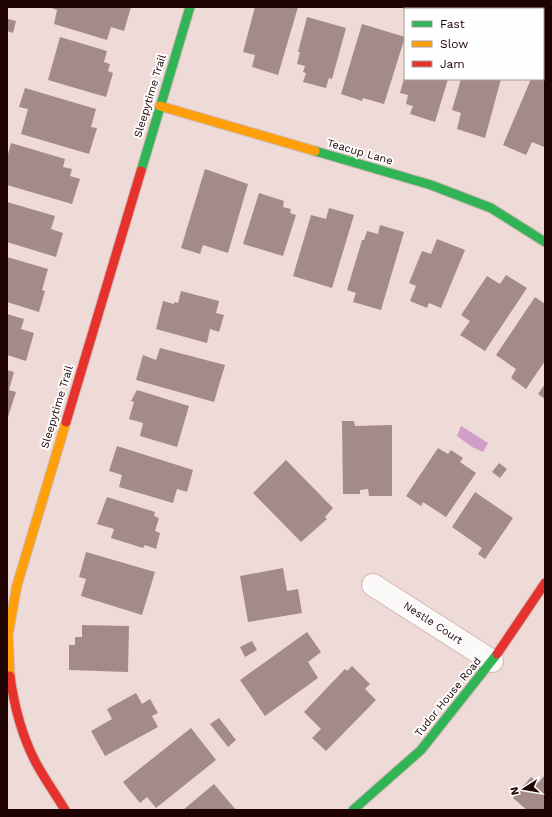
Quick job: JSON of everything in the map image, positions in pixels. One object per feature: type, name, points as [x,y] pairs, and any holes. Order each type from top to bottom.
[{"type":"street","name":"Sleepytime Trail","points":[[66,810],[41,773],[22,729],[14,702],[8,641],[10,616],[17,585],[190,7]]},
{"type":"street","name":"Teacup Lane","points":[[160,106],[431,185],[491,208],[545,242]]},
{"type":"street","name":"Tudor House Road","points":[[353,810],[421,750],[492,661],[545,583]]},
{"type":"street","name":"Nestle Court","points":[[373,585],[492,661]]},
{"type":"shaded area","points":[[461,426],[488,443],[483,452],[472,447],[457,436]]},
{"type":"building","points":[[49,7],[131,7],[124,31],[111,27],[107,40],[54,24],[57,10]]},
{"type":"building","points":[[255,7],[298,7],[278,75],[252,67],[255,55],[243,52]]},
{"type":"building","points":[[307,17],[346,28],[332,79],[329,78],[326,88],[303,82],[306,73],[303,72],[305,66],[297,64],[300,52],[298,52]]},
{"type":"building","points":[[8,19],[16,21],[13,33],[7,31]]},
{"type":"building","points":[[362,24],[404,37],[384,104],[363,98],[362,101],[341,94]]},
{"type":"building","points":[[60,37],[107,51],[104,62],[110,64],[108,71],[113,73],[106,97],[48,80]]},
{"type":"building","points":[[545,75],[544,147],[532,142],[526,155],[503,145],[531,80],[544,80]]},
{"type":"building","points":[[404,79],[448,80],[435,122],[410,114],[413,106],[406,104],[408,95],[400,93]]},
{"type":"building","points":[[461,80],[501,80],[485,138],[457,129],[461,113],[452,110]]},
{"type":"building","points":[[25,88],[96,109],[91,127],[97,128],[89,154],[21,134],[28,109],[19,107]]},
{"type":"building","points":[[11,143],[65,159],[63,167],[72,169],[70,176],[80,179],[72,204],[7,185],[7,158]]},
{"type":"building","points":[[205,169],[248,184],[228,253],[203,245],[200,254],[181,248]]},
{"type":"building","points":[[259,193],[284,201],[283,207],[291,209],[290,213],[296,215],[283,256],[243,244]]},
{"type":"building","points":[[7,202],[55,216],[51,229],[63,233],[56,257],[7,242]]},
{"type":"building","points":[[329,208],[354,215],[332,288],[293,276],[311,215],[326,219]]},
{"type":"building","points":[[380,225],[404,232],[381,310],[353,302],[356,293],[347,290],[362,240],[364,240],[367,231],[378,234]]},
{"type":"building","points":[[437,239],[465,250],[441,308],[429,303],[427,308],[410,301],[416,286],[409,283],[422,251],[431,254]]},
{"type":"building","points":[[7,257],[48,269],[42,290],[45,291],[39,312],[7,302]]},
{"type":"building","points":[[506,275],[527,288],[485,351],[460,335],[470,321],[461,315],[487,276],[500,284]]},
{"type":"building","points":[[181,291],[219,301],[216,313],[224,315],[219,332],[210,329],[207,343],[156,329],[163,301],[174,304],[174,302],[178,303]]},
{"type":"building","points":[[535,297],[545,304],[545,361],[526,389],[511,378],[516,369],[496,355]]},
{"type":"building","points":[[7,314],[24,319],[21,329],[34,333],[26,361],[7,355]]},
{"type":"building","points":[[160,348],[225,365],[214,402],[136,380],[143,355],[156,360]]},
{"type":"building","points":[[7,370],[14,372],[9,390],[16,392],[8,417],[7,417]]},
{"type":"building","points":[[545,384],[545,399],[538,394]]},
{"type":"building","points":[[137,390],[189,406],[177,447],[140,436],[143,423],[129,419],[134,402],[131,401]]},
{"type":"building","points":[[342,421],[354,421],[355,426],[392,425],[392,496],[369,496],[368,489],[360,490],[360,494],[343,494]]},
{"type":"building","points":[[117,446],[193,470],[187,492],[177,489],[173,503],[119,487],[122,475],[109,471]]},
{"type":"building","points":[[438,448],[448,454],[451,450],[463,458],[460,462],[476,473],[446,517],[423,502],[421,506],[406,496]]},
{"type":"building","points":[[286,460],[333,508],[325,517],[327,519],[301,542],[253,493]]},
{"type":"building","points":[[499,463],[507,469],[500,478],[492,472]]},
{"type":"building","points":[[475,492],[513,518],[485,559],[478,554],[482,548],[452,527]]},
{"type":"building","points":[[107,497],[155,512],[154,516],[159,518],[155,531],[160,533],[156,549],[145,545],[143,548],[111,538],[114,529],[97,524]]},
{"type":"building","points":[[86,552],[155,572],[142,615],[81,596],[86,579],[79,577]]},
{"type":"building","points":[[283,568],[287,591],[298,589],[302,613],[248,622],[240,576]]},
{"type":"building","points":[[82,625],[129,626],[128,672],[69,670],[69,645],[75,645],[75,637],[82,637]]},
{"type":"building","points":[[307,632],[321,652],[308,662],[318,678],[265,716],[240,680]]},
{"type":"building","points":[[252,641],[257,650],[245,657],[240,647]]},
{"type":"building","points":[[352,666],[370,684],[365,689],[376,700],[326,751],[312,738],[321,729],[304,712],[345,669],[347,671]]},
{"type":"building","points":[[136,693],[142,704],[150,699],[158,713],[152,716],[158,727],[105,756],[91,731],[112,719],[107,709]]},
{"type":"building","points":[[219,718],[236,740],[228,747],[210,724]]},
{"type":"building","points":[[191,728],[216,760],[156,808],[147,797],[140,803],[123,782]]},
{"type":"building","points":[[545,775],[545,810],[527,810],[513,798],[531,777],[538,783]]},
{"type":"building","points":[[214,784],[236,810],[183,810]]},
{"type":"traffic: fast","points":[[141,171],[190,7]]},
{"type":"traffic: fast","points":[[315,151],[431,185],[491,208],[545,242]]},
{"type":"traffic: fast","points":[[353,810],[421,750],[497,654]]},
{"type":"traffic: slow","points":[[160,106],[315,151]]},
{"type":"traffic: slow","points":[[10,676],[8,635],[17,585],[66,422]]},
{"type":"traffic: jam","points":[[66,422],[141,171]]},
{"type":"traffic: jam","points":[[497,654],[545,583]]},
{"type":"traffic: jam","points":[[10,676],[19,719],[29,749],[41,772],[65,810]]}]
